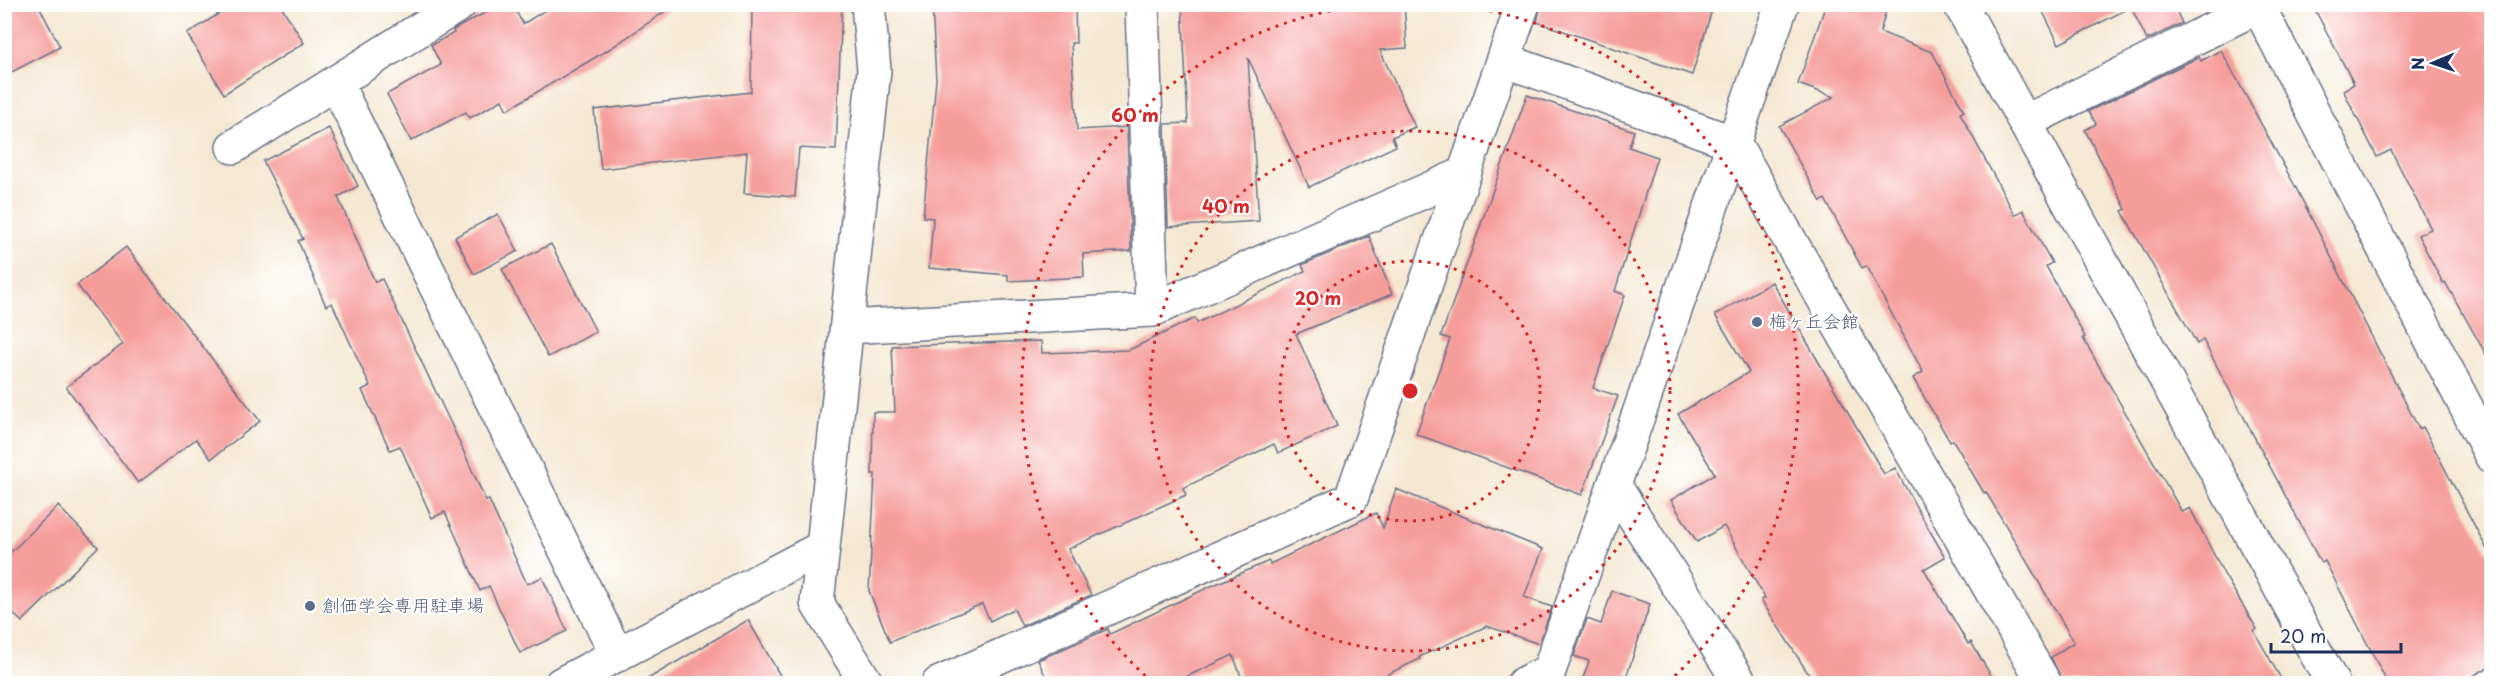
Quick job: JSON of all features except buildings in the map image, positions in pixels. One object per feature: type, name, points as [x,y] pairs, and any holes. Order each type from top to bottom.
[{"type":"street","points":[[232,147],[460,4]]},
{"type":"street","points":[[867,684],[817,603],[874,70],[868,4]]},
{"type":"street","points":[[1142,4],[1152,310]]},
{"type":"street","points":[[938,684],[1351,499],[1523,4]]},
{"type":"street","points":[[1523,684],[1549,671],[1782,4]]},
{"type":"street","points":[[1960,4],[2332,684]]},
{"type":"street","points":[[2025,122],[2259,5],[2492,457]]},
{"type":"street","points":[[1504,60],[1734,143],[2045,684]]},
{"type":"street","points":[[336,83],[617,655]]},
{"type":"street","points":[[847,327],[1152,310],[1464,174]]},
{"type":"street","points":[[1614,485],[1741,684]]},
{"type":"street","points":[[561,684],[823,547]]},
{"type":"place","name":"梅ヶ丘会館","points":[[1757,322]]},
{"type":"place","name":"創価学会専用駐車場","points":[[310,606]]}]
